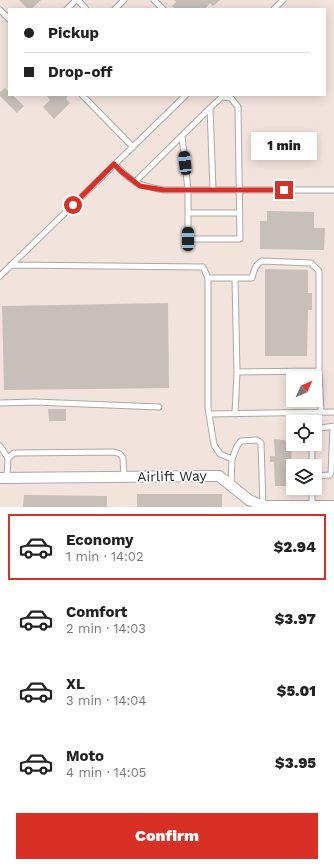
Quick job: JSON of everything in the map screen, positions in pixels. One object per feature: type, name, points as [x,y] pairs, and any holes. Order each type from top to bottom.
[{"type":"street","name":"Airlift Way","points":[[4,478],[220,476],[249,500],[263,506],[334,506]]},
{"type":"lane","points":[[68,8],[77,0],[85,8]]},
{"type":"lane","points":[[116,8],[124,0]]},
{"type":"lane","points":[[154,0],[162,8]]},
{"type":"lane","points":[[275,8],[283,0]]},
{"type":"lane","points":[[0,10],[8,18]]},
{"type":"lane","points":[[83,96],[133,147]]},
{"type":"lane","points":[[0,276],[185,96]]},
{"type":"lane","points":[[135,182],[210,108],[222,97],[227,96],[234,101],[238,107],[240,238],[188,239],[188,190],[182,136]]},
{"type":"lane","points":[[210,108],[213,190]]},
{"type":"lane","points":[[114,164],[140,186],[164,190],[334,190]]},
{"type":"lane","points":[[188,213],[239,213]]},
{"type":"lane","points":[[208,278],[252,278],[255,267],[262,262],[312,262],[319,271],[319,371]]},
{"type":"lane","points":[[11,265],[203,268],[208,278],[209,414],[214,445],[220,454],[232,459]]},
{"type":"lane","points":[[235,278],[237,372],[235,414]]},
{"type":"lane","points":[[237,372],[286,371]]},
{"type":"lane","points":[[0,403],[35,402],[159,407]]},
{"type":"lane","points":[[321,407],[321,412]]},
{"type":"lane","points":[[209,414],[334,412]]},
{"type":"lane","points":[[322,428],[333,426],[332,473],[330,475],[322,476]]},
{"type":"lane","points":[[232,485],[232,459],[237,446],[241,442],[257,440],[261,443],[263,506]]},
{"type":"lane","points":[[0,446],[8,458]]},
{"type":"lane","points":[[4,478],[8,458],[14,453],[114,452],[120,454],[123,458],[124,477]]},
{"type":"lane","points":[[0,454],[8,458]]},
{"type":"lane","points":[[312,495],[312,506]]},
{"type":"shaded area","points":[[0,0],[334,0],[334,507],[0,507]]},
{"type":"building","points":[[19,0],[41,0],[32,8],[27,8]]},
{"type":"building","points":[[174,0],[220,0],[213,6],[210,3],[206,8],[174,8],[172,6],[176,2]]},
{"type":"building","points":[[5,88],[8,91],[8,96],[13,96],[24,106],[17,113],[0,96],[0,92]]},
{"type":"building","points":[[47,96],[68,96],[66,99],[70,103],[54,119],[43,107],[50,100]]},
{"type":"building","points":[[267,211],[314,212],[314,228],[325,228],[324,250],[260,249],[260,221],[267,221]]},
{"type":"building","points":[[265,269],[308,270],[308,293],[312,293],[312,310],[308,310],[307,356],[265,356]]},
{"type":"building","points":[[168,303],[169,388],[4,390],[2,306]]},
{"type":"building","points":[[48,409],[66,409],[66,421],[49,421]]},
{"type":"building","points":[[274,439],[286,440],[286,451],[291,451],[291,459],[286,459],[286,486],[275,486],[274,462],[270,462],[270,456],[275,456]]},
{"type":"building","points":[[137,494],[222,494],[222,507],[137,507]]},
{"type":"building","points":[[24,495],[107,496],[107,507],[23,507]]},
{"type":"route","points":[[73,205],[114,164],[140,186],[164,190],[284,190]]}]
